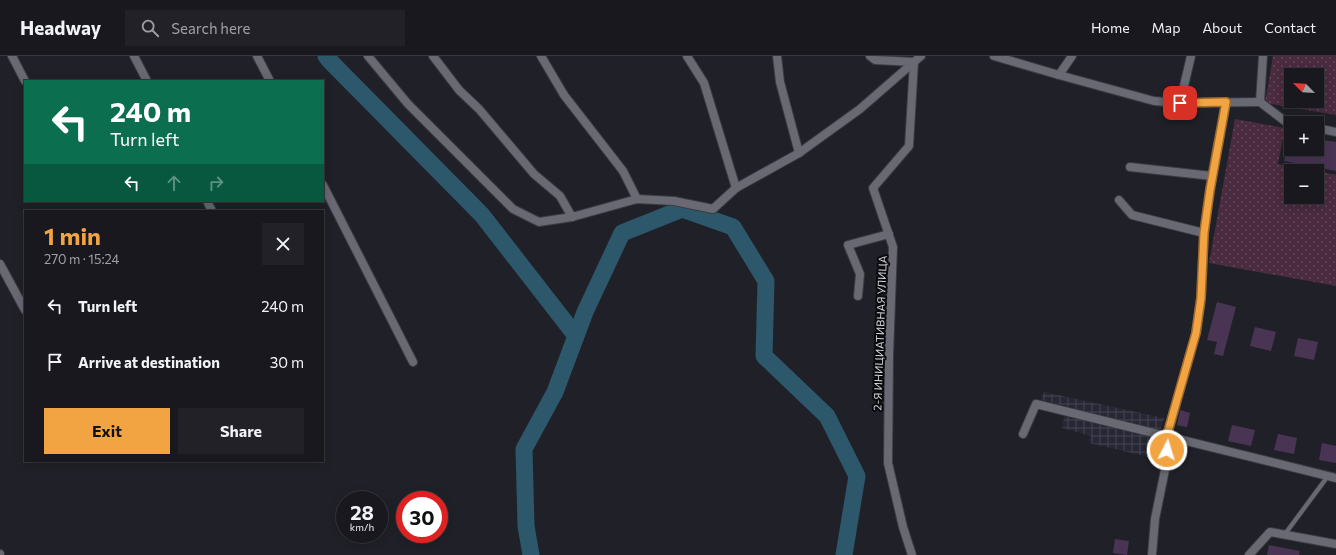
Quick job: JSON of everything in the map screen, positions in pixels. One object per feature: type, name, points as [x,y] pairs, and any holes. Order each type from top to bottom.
[{"type":"street","points":[[12,56],[24,80]]},
{"type":"street","points":[[134,56],[146,80]]},
{"type":"street","points":[[257,56],[269,80]]},
{"type":"street","points":[[368,56],[408,104],[513,209],[538,222],[572,217],[637,199],[674,201],[713,209],[736,188],[799,153],[860,109],[922,56]]},
{"type":"street","points":[[434,56],[459,90],[479,110],[534,174],[560,196],[572,217]]},
{"type":"street","points":[[541,56],[564,95],[623,172],[637,199]]},
{"type":"street","points":[[687,56],[704,83],[736,188]]},
{"type":"street","points":[[777,56],[780,82],[799,153]]},
{"type":"street","points":[[870,56],[875,60],[914,62]]},
{"type":"street","points":[[994,56],[1154,101],[1180,103],[1260,102],[1284,120]]},
{"type":"street","points":[[1059,75],[1072,56]]},
{"type":"street","points":[[1180,103],[1191,56]]},
{"type":"street","points":[[1260,102],[1263,56]]},
{"type":"street","name":"2-Я ИНИЦИАТИВНАЯ УЛИЦА","points":[[912,555],[903,527],[888,463],[889,355],[893,247],[873,188],[909,146],[914,62]]},
{"type":"street","points":[[1152,555],[1155,519],[1166,464],[1167,435],[1196,333],[1201,298],[1204,233],[1212,176],[1226,102]]},
{"type":"street","points":[[1324,129],[1336,132]]},
{"type":"street","points":[[1130,167],[1212,176]]},
{"type":"street","points":[[324,187],[412,362]]},
{"type":"street","points":[[1118,200],[1132,215],[1204,233]]},
{"type":"street","points":[[858,296],[860,274],[848,245],[889,234]]},
{"type":"street","points":[[0,264],[24,308]]},
{"type":"street","points":[[1023,434],[1036,404],[1167,435],[1332,477]]},
{"type":"street","points":[[1249,555],[1270,532],[1336,544]]},
{"type":"lane","points":[[1284,534],[1332,477]]},
{"type":"shaded area","points":[[1273,56],[1336,56],[1336,115],[1295,108],[1324,108],[1324,68],[1284,68],[1284,106],[1265,103]]},
{"type":"shaded area","points":[[1235,119],[1284,128],[1278,164],[1284,165],[1284,204],[1324,204],[1324,172],[1336,175],[1336,286],[1209,263]]},
{"type":"shaded area","points":[[1044,392],[1164,418],[1153,458],[1089,443],[1091,436],[1062,428],[1066,406],[1041,400]]},
{"type":"building","points":[[1324,140],[1336,142],[1336,171],[1324,169],[1324,164],[1300,164],[1284,161],[1285,156],[1324,156]]},
{"type":"building","points":[[1217,302],[1236,307],[1223,356],[1214,354],[1217,342],[1207,340]]},
{"type":"building","points":[[1255,327],[1276,332],[1271,351],[1250,346]]},
{"type":"building","points":[[1298,338],[1318,342],[1314,360],[1294,356]]},
{"type":"building","points":[[1180,410],[1190,413],[1187,427],[1177,425]]},
{"type":"building","points":[[1232,425],[1255,430],[1251,446],[1228,441]]},
{"type":"building","points":[[1278,434],[1297,438],[1294,454],[1274,450]]},
{"type":"building","points":[[1322,443],[1336,446],[1336,463],[1319,460]]},
{"type":"building","points":[[1115,539],[1129,541],[1127,555],[1113,553]]},
{"type":"building","points":[[1269,545],[1300,551],[1299,555],[1267,555]]},
{"type":"waterway","points":[[326,56],[482,215],[576,336]]},
{"type":"waterway","points":[[531,555],[526,526],[524,449],[555,392],[585,312],[622,233],[682,209],[733,227],[766,281],[764,356],[827,416],[857,476],[844,555]]},
{"type":"route","points":[[1167,450],[1167,435],[1196,333],[1201,298],[1204,233],[1212,176],[1226,102],[1180,103]]}]
